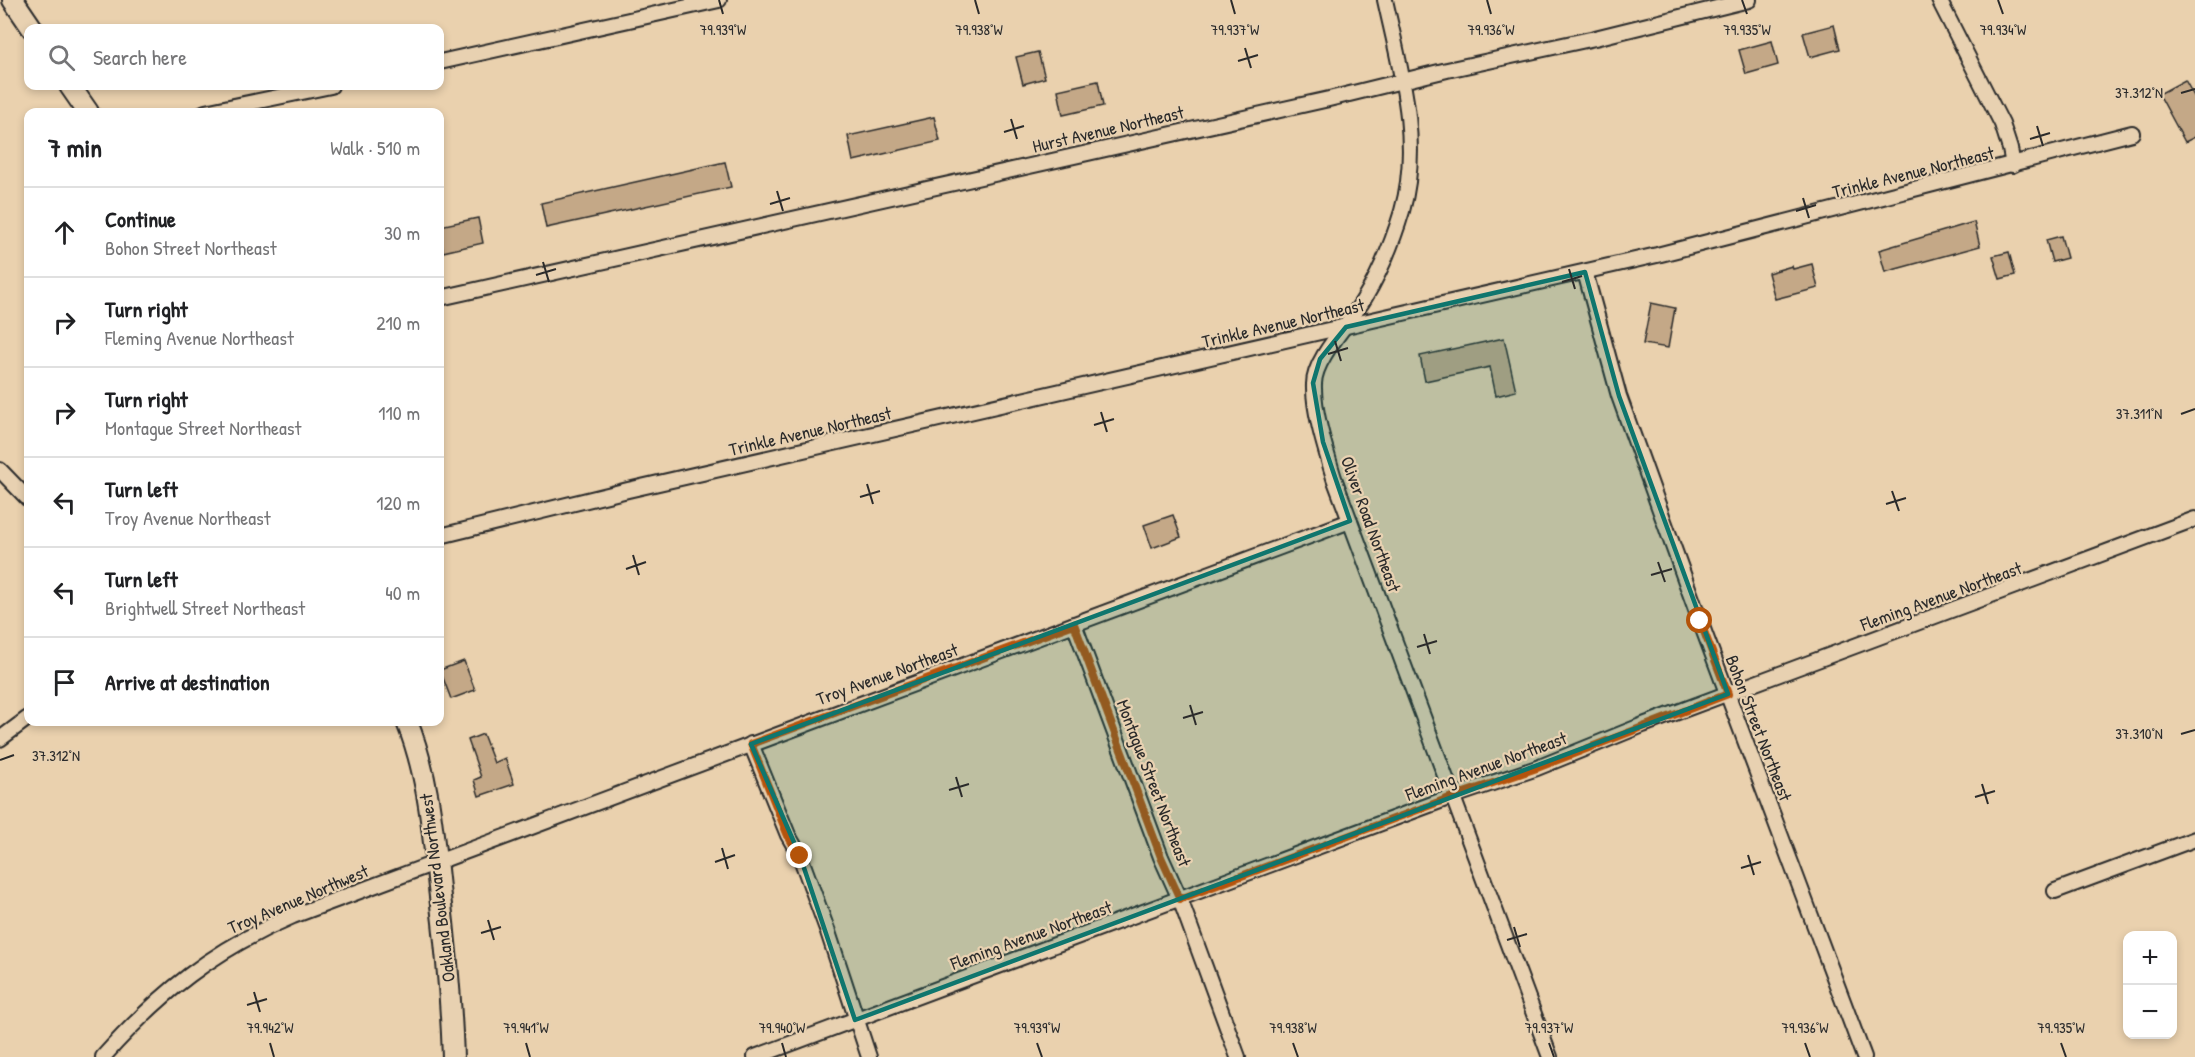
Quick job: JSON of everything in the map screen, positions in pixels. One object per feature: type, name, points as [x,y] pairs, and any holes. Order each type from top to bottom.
[{"type":"street","points":[[13,0],[29,24]]},
{"type":"street","points":[[444,61],[719,0]]},
{"type":"street","name":"Oliver Road Northeast","points":[[1385,0],[1408,113],[1409,151],[1402,211],[1386,255],[1365,298],[1346,327],[1320,359],[1313,383],[1323,442],[1334,478],[1550,1057]]},
{"type":"street","name":"Hurst Avenue Northeast","points":[[444,297],[1329,99],[1749,0]]},
{"type":"street","points":[[1939,0],[2002,124],[2013,165]]},
{"type":"street","points":[[73,90],[84,108]]},
{"type":"street","points":[[224,108],[312,90]]},
{"type":"street","name":"Trinkle Avenue Northeast","points":[[444,535],[628,490],[1585,272],[2132,134]]},
{"type":"street","name":"Bohon Street Northeast","points":[[1585,272],[1619,396],[1700,621],[1864,1057]]},
{"type":"street","points":[[0,470],[24,495]]},
{"type":"street","name":"Fleming Avenue Northeast","points":[[755,1057],[1452,797],[1537,768],[2195,519]]},
{"type":"street","name":"Troy Avenue Northeast","points":[[437,862],[1350,521]]},
{"type":"street","name":"Montague Street Northeast","points":[[1074,624],[1238,1057]]},
{"type":"street","points":[[0,740],[24,721]]},
{"type":"street","name":"Oakland Boulevard Northwest","points":[[408,726],[423,773],[437,862],[445,936],[453,1057]]},
{"type":"street","points":[[751,744],[788,836],[800,856],[828,932],[869,1057]]},
{"type":"street","points":[[2055,891],[2195,839]]},
{"type":"street","name":"Troy Avenue Northwest","points":[[103,1057],[155,1002],[178,982],[225,949],[262,929],[293,916],[437,862]]},
{"type":"highlighted area","points":[[1585,272],[1619,396],[1728,694],[855,1020],[800,856],[751,744],[1350,521],[1323,442],[1313,383],[1320,359],[1346,327]]},
{"type":"building","points":[[1834,25],[1840,49],[1810,57],[1803,33]]},
{"type":"building","points":[[1772,41],[1778,65],[1746,74],[1739,50]]},
{"type":"building","points":[[1038,52],[1045,78],[1023,84],[1016,57]]},
{"type":"building","points":[[2185,80],[2195,98],[2195,137],[2185,142],[2159,94]]},
{"type":"building","points":[[1098,81],[1103,106],[1063,115],[1058,90]]},
{"type":"building","points":[[934,117],[940,141],[853,161],[848,136]]},
{"type":"building","points":[[725,162],[731,187],[546,228],[541,203]]},
{"type":"building","points":[[478,218],[483,243],[444,252],[444,225]]},
{"type":"building","points":[[1974,222],[1980,246],[1885,272],[1879,250]]},
{"type":"building","points":[[2061,236],[2067,258],[2052,262],[2046,240]]},
{"type":"building","points":[[2009,252],[2015,275],[2000,279],[1993,256]]},
{"type":"building","points":[[1812,264],[1818,288],[1775,299],[1768,273],[1792,266],[1793,269]]},
{"type":"building","points":[[1651,303],[1675,308],[1668,348],[1643,344]]},
{"type":"building","points":[[1504,338],[1516,391],[1496,396],[1490,367],[1425,381],[1420,356]]},
{"type":"building","points":[[1173,515],[1181,537],[1152,548],[1144,525]]},
{"type":"building","points":[[464,661],[475,690],[451,699],[444,681],[444,668]]},
{"type":"building","points":[[483,734],[494,763],[505,758],[514,784],[479,796],[474,780],[481,777],[468,740]]},
{"type":"route","points":[[800,856],[788,836],[751,744],[1074,624],[1161,857],[1180,899],[1452,797],[1537,768],[1728,694],[1700,621]]}]
